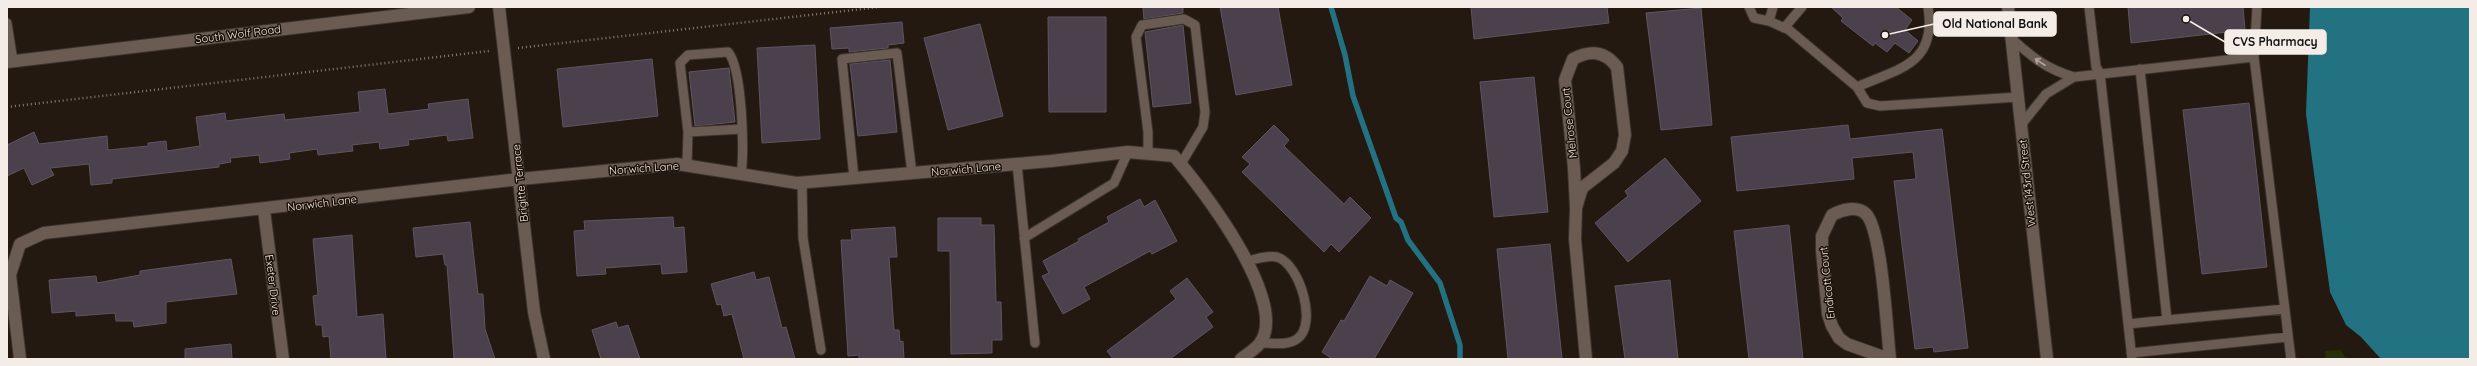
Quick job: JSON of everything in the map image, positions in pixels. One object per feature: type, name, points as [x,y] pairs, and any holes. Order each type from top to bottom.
[{"type":"street","name":"South Wolf Road","points":[[10,61],[469,7]]},
{"type":"street","name":"Brigitte Terrace","points":[[499,7],[520,179],[534,312],[544,359]]},
{"type":"street","name":"West 143rd Street","points":[[2008,7],[2047,359]]},
{"type":"street","name":"Melrose Court","points":[[1576,208],[1582,188],[1614,163],[1622,152],[1624,135],[1617,67],[1611,59],[1603,54],[1594,52],[1573,59],[1565,80],[1576,208],[1574,239],[1586,359]]},
{"type":"street","name":"Norwich Lane","points":[[20,359],[10,275],[20,244],[44,233],[264,210],[520,179],[677,164],[802,183],[1017,164],[1128,152],[1174,156],[1196,181],[1247,261],[1262,290],[1265,310],[1265,328],[1261,343]]},
{"type":"street","name":"Exeter Drive","points":[[264,210],[283,359]]},
{"type":"street","name":"Endicott Court","points":[[1841,210],[1859,210],[1866,213],[1873,223],[1877,244],[1890,359],[1843,341],[1832,326],[1828,314],[1822,236],[1832,215],[1841,210]]},
{"type":"street","points":[[1242,359],[1261,343]]},
{"type":"lane","points":[[1748,7],[1754,18],[1769,21],[1784,28],[1857,87],[1867,103],[1880,106],[2018,97]]},
{"type":"lane","points":[[1769,21],[1774,7]]},
{"type":"lane","points":[[1784,28],[1802,7]]},
{"type":"lane","points":[[1857,87],[1915,62],[1926,47],[1930,18],[1928,7]]},
{"type":"lane","points":[[2089,7],[2096,66],[2100,73],[2132,356],[2288,337]]},
{"type":"lane","points":[[2257,7],[2254,57],[2291,359]]},
{"type":"lane","points":[[1148,154],[1148,132],[1136,37],[1142,25],[1184,19],[1195,25],[1205,112],[1203,126],[1181,164]]},
{"type":"lane","points":[[7,23],[10,61]]},
{"type":"lane","points":[[2011,38],[2035,59],[2053,71],[2074,77]]},
{"type":"lane","points":[[687,166],[688,132],[680,63],[688,55],[728,52],[734,60],[742,129],[743,163],[741,174]]},
{"type":"lane","points":[[854,178],[842,59],[897,53],[912,173]]},
{"type":"lane","points":[[2021,125],[2046,94],[2074,77],[2254,57]]},
{"type":"lane","points":[[2140,69],[2167,320]]},
{"type":"lane","points":[[688,132],[742,129]]},
{"type":"lane","points":[[1024,238],[1114,183],[1128,152]]},
{"type":"lane","points":[[1017,164],[1035,343]]},
{"type":"lane","points":[[802,183],[802,238],[821,350]]},
{"type":"lane","points":[[1247,261],[1269,256],[1287,262],[1302,285],[1305,300],[1304,326],[1302,335],[1289,342],[1261,343]]},
{"type":"lane","points":[[2128,324],[2285,308]]},
{"type":"path","points":[[7,107],[880,7]]},
{"type":"green space","points":[[2341,350],[2346,359],[2326,359],[2325,351]]},
{"type":"water","points":[[2310,7],[2470,7],[2470,359],[2381,359],[2361,337],[2346,325],[2330,292],[2306,114]]},
{"type":"building","points":[[1143,7],[1183,7],[1183,13],[1144,19]]},
{"type":"building","points":[[1220,7],[1278,7],[1292,85],[1236,95]]},
{"type":"building","points":[[1471,7],[1607,7],[1609,23],[1474,39]]},
{"type":"building","points":[[1831,7],[1896,7],[1912,20],[1905,30],[1918,41],[1909,53],[1895,43],[1887,52],[1875,43],[1873,46],[1841,21],[1843,18]]},
{"type":"building","points":[[2128,7],[2243,7],[2245,30],[2131,43]]},
{"type":"building","points":[[1701,8],[1712,125],[1661,130],[1646,13]]},
{"type":"building","points":[[1048,17],[1106,17],[1106,112],[1049,112]]},
{"type":"building","points":[[902,22],[904,43],[888,45],[888,48],[849,52],[849,48],[832,49],[830,28]]},
{"type":"building","points":[[980,24],[1003,116],[948,130],[924,38]]},
{"type":"building","points":[[1183,25],[1191,103],[1153,107],[1145,32]]},
{"type":"building","points":[[815,45],[820,139],[762,143],[757,48]]},
{"type":"building","points":[[652,59],[658,116],[563,127],[557,69]]},
{"type":"building","points":[[890,60],[897,132],[858,136],[850,64]]},
{"type":"building","points":[[729,68],[735,122],[695,126],[689,72]]},
{"type":"building","points":[[1534,77],[1548,212],[1494,217],[1480,82]]},
{"type":"building","points":[[385,89],[388,114],[429,109],[428,104],[468,99],[473,138],[448,141],[447,135],[408,140],[409,145],[380,149],[379,142],[352,145],[353,151],[318,155],[317,149],[289,153],[290,159],[260,163],[259,155],[230,158],[231,162],[219,164],[219,167],[112,179],[112,183],[91,185],[89,164],[50,168],[54,175],[32,185],[24,168],[7,176],[7,145],[34,132],[39,144],[107,136],[108,150],[148,146],[148,143],[166,141],[167,151],[200,146],[196,117],[225,113],[226,121],[284,114],[285,120],[360,112],[358,92]]},
{"type":"building","points":[[2249,103],[2267,267],[2202,274],[2183,110]]},
{"type":"building","points":[[1274,125],[1289,140],[1284,146],[1344,204],[1350,197],[1371,218],[1339,252],[1331,244],[1324,252],[1242,172],[1250,164],[1242,157]]},
{"type":"building","points":[[1848,125],[1850,139],[1942,129],[1968,348],[1934,352],[1933,347],[1915,349],[1894,181],[1916,179],[1913,152],[1852,158],[1854,179],[1737,191],[1731,137]]},
{"type":"building","points":[[1665,158],[1701,201],[1628,262],[1595,223],[1628,196],[1625,191]]},
{"type":"building","points":[[1140,199],[1144,207],[1155,200],[1177,241],[1152,254],[1150,251],[1084,287],[1090,299],[1063,314],[1042,276],[1049,273],[1043,261],[1109,222],[1107,217]]},
{"type":"building","points":[[673,217],[674,228],[684,227],[687,272],[662,274],[661,264],[605,268],[606,274],[577,276],[574,231],[585,230],[584,221]]},
{"type":"building","points":[[938,218],[981,218],[981,225],[994,225],[996,302],[1001,302],[1002,340],[992,340],[992,353],[951,354],[950,251],[938,251]]},
{"type":"building","points":[[470,222],[478,294],[483,294],[485,329],[495,359],[454,359],[447,265],[445,265],[443,254],[416,257],[413,228]]},
{"type":"building","points":[[1789,225],[1803,359],[1749,359],[1734,231]]},
{"type":"building","points":[[895,227],[897,257],[889,257],[894,330],[899,330],[900,342],[903,341],[904,359],[859,359],[859,355],[848,356],[841,240],[852,240],[851,230]]},
{"type":"building","points":[[352,235],[357,317],[383,314],[386,359],[331,359],[329,336],[323,337],[322,325],[316,325],[313,296],[318,295],[313,239]]},
{"type":"building","points":[[1550,244],[1562,359],[1508,359],[1497,249]]},
{"type":"building","points":[[231,259],[237,294],[166,302],[166,323],[134,327],[133,321],[116,321],[115,313],[76,316],[76,311],[52,313],[49,280],[96,276],[97,283],[140,275],[140,271]]},
{"type":"building","points":[[754,272],[756,280],[769,277],[782,328],[786,327],[795,359],[744,359],[732,314],[724,316],[721,304],[717,305],[711,284]]},
{"type":"building","points":[[1370,276],[1387,286],[1390,280],[1413,293],[1374,359],[1332,359],[1322,352],[1341,320],[1344,321]]},
{"type":"building","points":[[1187,278],[1213,312],[1206,317],[1213,327],[1170,359],[1113,359],[1107,351],[1176,299],[1170,291]]},
{"type":"building","points":[[1670,280],[1678,359],[1625,359],[1615,286]]},
{"type":"building","points":[[616,322],[618,328],[628,325],[640,359],[601,359],[592,330]]},
{"type":"building","points":[[231,344],[232,359],[185,359],[185,349]]},
{"type":"waterway","points":[[1331,7],[1345,55],[1353,96],[1396,218],[1401,222],[1408,240],[1440,283],[1460,345],[1460,359]]},
{"type":"place","name":"CVS Pharmacy","points":[[2186,19]]},
{"type":"place","name":"Old National Bank","points":[[1885,35]]}]
